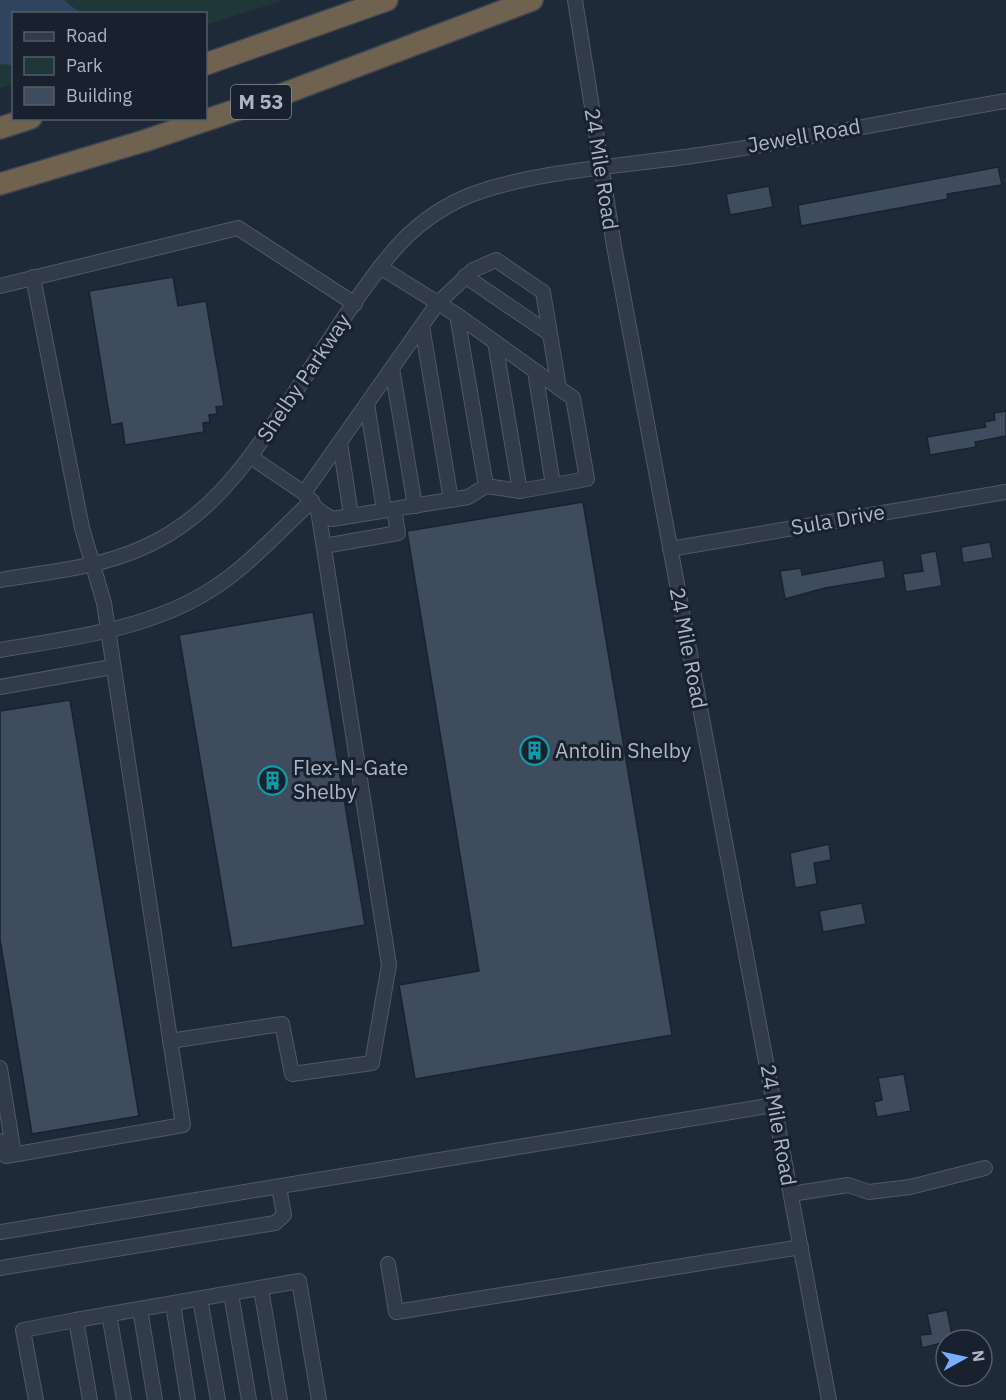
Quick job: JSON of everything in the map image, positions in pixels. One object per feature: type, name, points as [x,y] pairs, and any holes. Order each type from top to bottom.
[{"type":"highway","name":"M 53","points":[[207,64],[387,0]]},
{"type":"highway","name":"M 53","points":[[207,119],[275,97],[525,3]]},
{"type":"highway","points":[[0,128],[25,120]]},
{"type":"highway","name":"M 53","points":[[0,184],[202,120]]},
{"type":"street","name":"24 Mile Road","points":[[575,0],[601,168],[670,549],[829,1400]]},
{"type":"street","name":"Jewell Road","points":[[601,168],[694,155],[1006,101]]},
{"type":"street","name":"Shelby Parkway","points":[[0,580],[93,564],[142,548],[176,531],[215,500],[251,457],[380,267],[417,227],[441,210],[467,197],[515,183],[601,168]]},
{"type":"street","points":[[0,286],[238,228],[355,304]]},
{"type":"street","points":[[0,650],[108,631],[148,620],[209,591],[259,550],[311,501],[340,443],[392,368],[437,304],[473,270],[496,260],[543,292],[559,388]]},
{"type":"street","points":[[251,457],[332,519],[468,497],[486,486],[520,491],[587,479],[573,398],[457,315],[380,267]]},
{"type":"street","points":[[465,276],[550,334]]},
{"type":"street","points":[[0,1141],[6,1156],[183,1125],[108,631],[93,564],[82,528],[33,277]]},
{"type":"street","points":[[457,315],[486,486]]},
{"type":"street","points":[[422,326],[451,500]]},
{"type":"street","points":[[495,342],[520,491]]},
{"type":"street","points":[[392,368],[415,506]]},
{"type":"street","points":[[535,371],[553,485]]},
{"type":"street","points":[[324,546],[398,533],[389,510],[367,404]]},
{"type":"street","points":[[340,443],[351,515]]},
{"type":"street","name":"Sula Drive","points":[[670,549],[1006,492]]},
{"type":"street","points":[[170,1041],[282,1024],[292,1074],[372,1063],[389,965],[324,546],[311,501]]},
{"type":"street","points":[[0,687],[112,667]]},
{"type":"street","points":[[0,1068],[14,1154]]},
{"type":"street","points":[[0,1232],[774,1105]]},
{"type":"street","points":[[791,1194],[848,1185],[869,1192],[910,1187],[985,1168]]},
{"type":"street","points":[[0,1268],[275,1223],[284,1215],[279,1187]]},
{"type":"street","points":[[388,1264],[396,1312],[801,1247]]},
{"type":"street","points":[[36,1400],[23,1330],[299,1281],[319,1400]]},
{"type":"street","points":[[261,1288],[280,1400]]},
{"type":"street","points":[[231,1294],[249,1400]]},
{"type":"street","points":[[200,1299],[218,1400]]},
{"type":"street","points":[[172,1304],[188,1400]]},
{"type":"street","points":[[140,1309],[155,1400]]},
{"type":"street","points":[[109,1314],[124,1400]]},
{"type":"street","points":[[76,1320],[90,1400]]},
{"type":"green space","points":[[0,0],[285,0],[207,25],[207,12],[12,12],[12,84],[0,88]]},
{"type":"water","points":[[0,0],[64,0],[79,12],[12,12],[12,65],[0,64]]},
{"type":"building","points":[[998,167],[1002,185],[947,194],[948,199],[801,226],[798,205]]},
{"type":"building","points":[[769,186],[773,207],[730,215],[726,194]]},
{"type":"building","points":[[173,277],[178,306],[206,301],[224,406],[216,407],[217,414],[209,415],[210,422],[203,423],[204,432],[125,445],[122,423],[111,425],[89,291]]},
{"type":"building","points":[[1006,411],[1006,436],[975,442],[976,447],[930,455],[927,437],[986,427],[984,422],[995,420],[994,413]]},
{"type":"building","name":"Antolin Shelby","points":[[583,502],[672,1035],[415,1079],[399,985],[479,971],[407,531]]},
{"type":"building","points":[[990,542],[993,558],[963,563],[961,547]]},
{"type":"building","points":[[936,551],[942,586],[906,592],[903,574],[923,571],[920,554]]},
{"type":"building","points":[[883,560],[886,578],[825,588],[785,599],[780,571],[801,568],[802,575]]},
{"type":"building","name":"Flex-N-Gate Shelby","points":[[313,612],[365,925],[232,948],[179,635]]},
{"type":"building","points":[[70,700],[139,1116],[32,1134],[0,939],[0,711]]},
{"type":"building","points":[[829,844],[831,860],[814,863],[817,884],[795,888],[790,853]]},
{"type":"building","points":[[862,903],[866,924],[823,932],[819,911]]},
{"type":"building","points":[[904,1074],[911,1111],[877,1117],[874,1102],[882,1100],[878,1078]]},
{"type":"building","points":[[947,1310],[951,1328],[934,1328],[934,1345],[922,1348],[920,1335],[931,1334],[927,1314]]},
{"type":"place","name":"Antolin Shelby","points":[[534,751]]},
{"type":"place","name":"Flex-N-Gate Shelby","points":[[272,780]]}]
